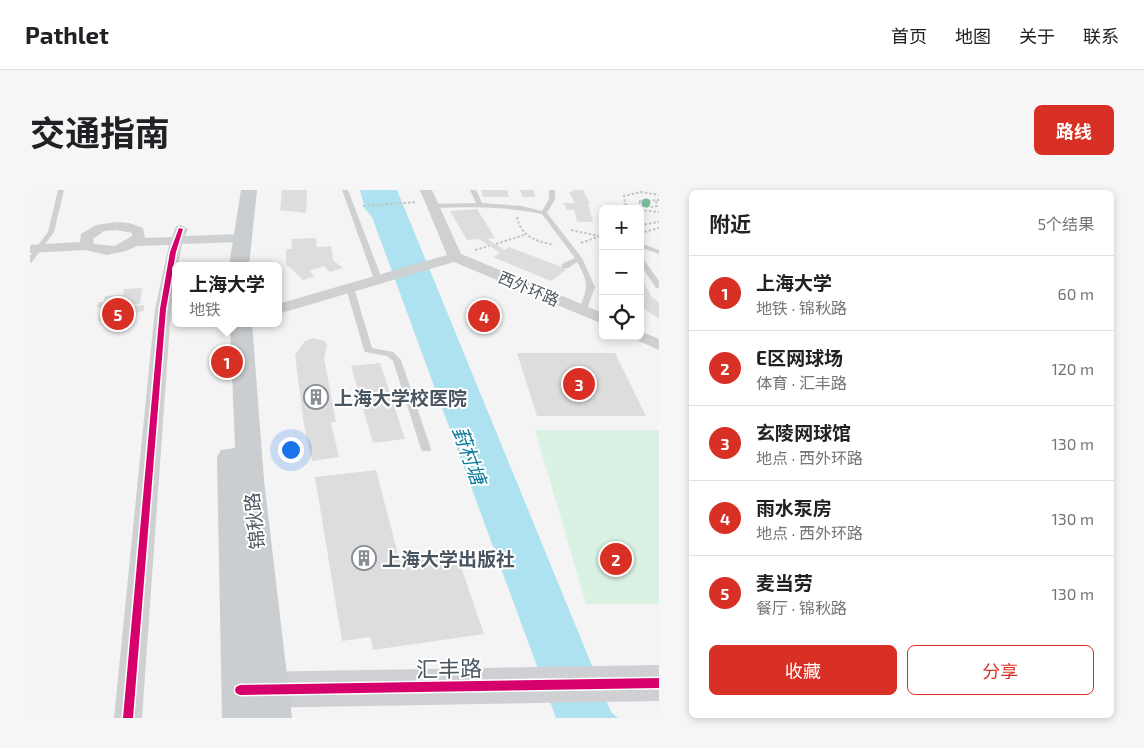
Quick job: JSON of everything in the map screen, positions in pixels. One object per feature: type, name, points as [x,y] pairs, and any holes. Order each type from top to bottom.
[{"type":"main road","points":[[233,190],[234,232],[238,262]]},
{"type":"main road","points":[[226,262],[234,232],[249,190]]},
{"type":"main road","name":"锦秋路","points":[[215,327],[256,704]]},
{"type":"main road","name":"锦秋路","points":[[241,327],[250,480],[256,704]]},
{"type":"street","points":[[282,308],[455,257],[426,190]]},
{"type":"street","points":[[86,242],[101,228],[116,226],[129,227],[136,237]]},
{"type":"street","points":[[36,244],[86,242],[104,251],[114,250],[136,237],[234,232]]},
{"type":"street","points":[[128,718],[163,309],[172,252],[179,235]]},
{"type":"street","name":"西外环路","points":[[455,257],[599,317]]},
{"type":"street","points":[[644,338],[659,344]]},
{"type":"street","name":"汇丰路","points":[[256,704],[472,684],[653,683]]},
{"type":"lane","points":[[30,261],[36,244],[51,232],[61,190]]},
{"type":"lane","points":[[346,190],[383,278]]},
{"type":"lane","points":[[473,190],[479,204]]},
{"type":"lane","points":[[544,213],[552,199],[552,190]]},
{"type":"lane","points":[[432,206],[479,204],[522,208],[544,213],[560,227],[579,258],[591,287],[583,310]]},
{"type":"lane","points":[[644,246],[659,252]]},
{"type":"lane","points":[[565,266],[579,258]]},
{"type":"lane","points":[[644,264],[659,286]]},
{"type":"lane","points":[[350,288],[368,350],[390,354],[397,360],[426,449]]},
{"type":"path","points":[[627,205],[622,198],[626,194],[637,191],[659,196]]},
{"type":"path","points":[[637,191],[643,199]]},
{"type":"path","points":[[652,207],[657,206],[657,201],[639,200],[638,203],[652,207],[659,212]]},
{"type":"path","points":[[373,205],[405,203]]},
{"type":"path","points":[[522,208],[517,216],[518,226],[524,235],[538,241],[573,248]]},
{"type":"path","points":[[646,211],[659,212]]},
{"type":"path","points":[[644,225],[659,222]]},
{"type":"path","points":[[644,225],[659,228]]},
{"type":"path","points":[[560,227],[576,244],[599,237]]},
{"type":"path","points":[[560,227],[599,235]]},
{"type":"path","points":[[644,232],[659,228]]},
{"type":"path","points":[[496,244],[524,235]]},
{"type":"green space","points":[[535,430],[659,430],[659,604],[586,604]]},
{"type":"water","name":"葑村塘","points":[[360,190],[397,190],[611,712],[618,718],[556,718],[372,217],[365,209]]},
{"type":"building","points":[[282,190],[307,190],[306,213],[280,210]]},
{"type":"building","points":[[481,190],[507,190],[509,197],[483,197]]},
{"type":"building","points":[[520,190],[533,190],[536,197],[523,197]]},
{"type":"building","points":[[572,190],[583,190],[590,204],[588,204],[593,222],[577,222],[574,210],[567,210],[563,203],[575,203],[569,192],[573,192]]},
{"type":"building","points":[[477,209],[495,238],[487,239],[505,250],[509,247],[567,269],[551,281],[493,257],[500,253],[479,239],[467,240],[450,211]]},
{"type":"building","points":[[316,238],[317,247],[331,246],[333,260],[343,268],[330,272],[324,266],[309,271],[315,276],[303,280],[286,264],[286,249],[292,249],[291,239]]},
{"type":"building","points":[[644,284],[652,297],[659,302],[659,319],[644,309]]},
{"type":"building","points":[[142,288],[140,304],[97,308],[98,302],[104,302],[105,296],[123,295],[124,289]]},
{"type":"building","points":[[144,305],[144,311],[137,312],[136,317],[98,321],[101,309]]},
{"type":"building","points":[[467,307],[496,307],[501,324],[471,324]]},
{"type":"building","name":"上海大学校医院","points":[[313,338],[325,341],[327,346],[324,358],[336,422],[331,423],[339,457],[312,461],[304,425],[295,355],[305,341]]},
{"type":"building","points":[[517,353],[615,353],[646,416],[537,416]]},
{"type":"building","points":[[380,363],[405,439],[373,443],[351,366]]},
{"type":"building","name":"上海大学出版社","points":[[376,470],[400,562],[457,555],[484,634],[373,650],[371,637],[342,641],[315,477]]},
{"type":"cycle path","points":[[128,718],[163,309],[173,252],[181,229]]},
{"type":"cycle path","points":[[240,690],[659,683]]},
{"type":"place","name":"麦当劳","points":[[118,314]]},
{"type":"place","name":"雨水泵房","points":[[484,316]]},
{"type":"place","name":"上海大学","points":[[227,362]]},
{"type":"place","name":"玄陵网球馆","points":[[579,384]]},
{"type":"place","name":"上海大学校医院","points":[[316,397]]},
{"type":"place","name":"上海大学出版社","points":[[364,558]]},
{"type":"place","name":"E区网球场","points":[[616,559]]}]
